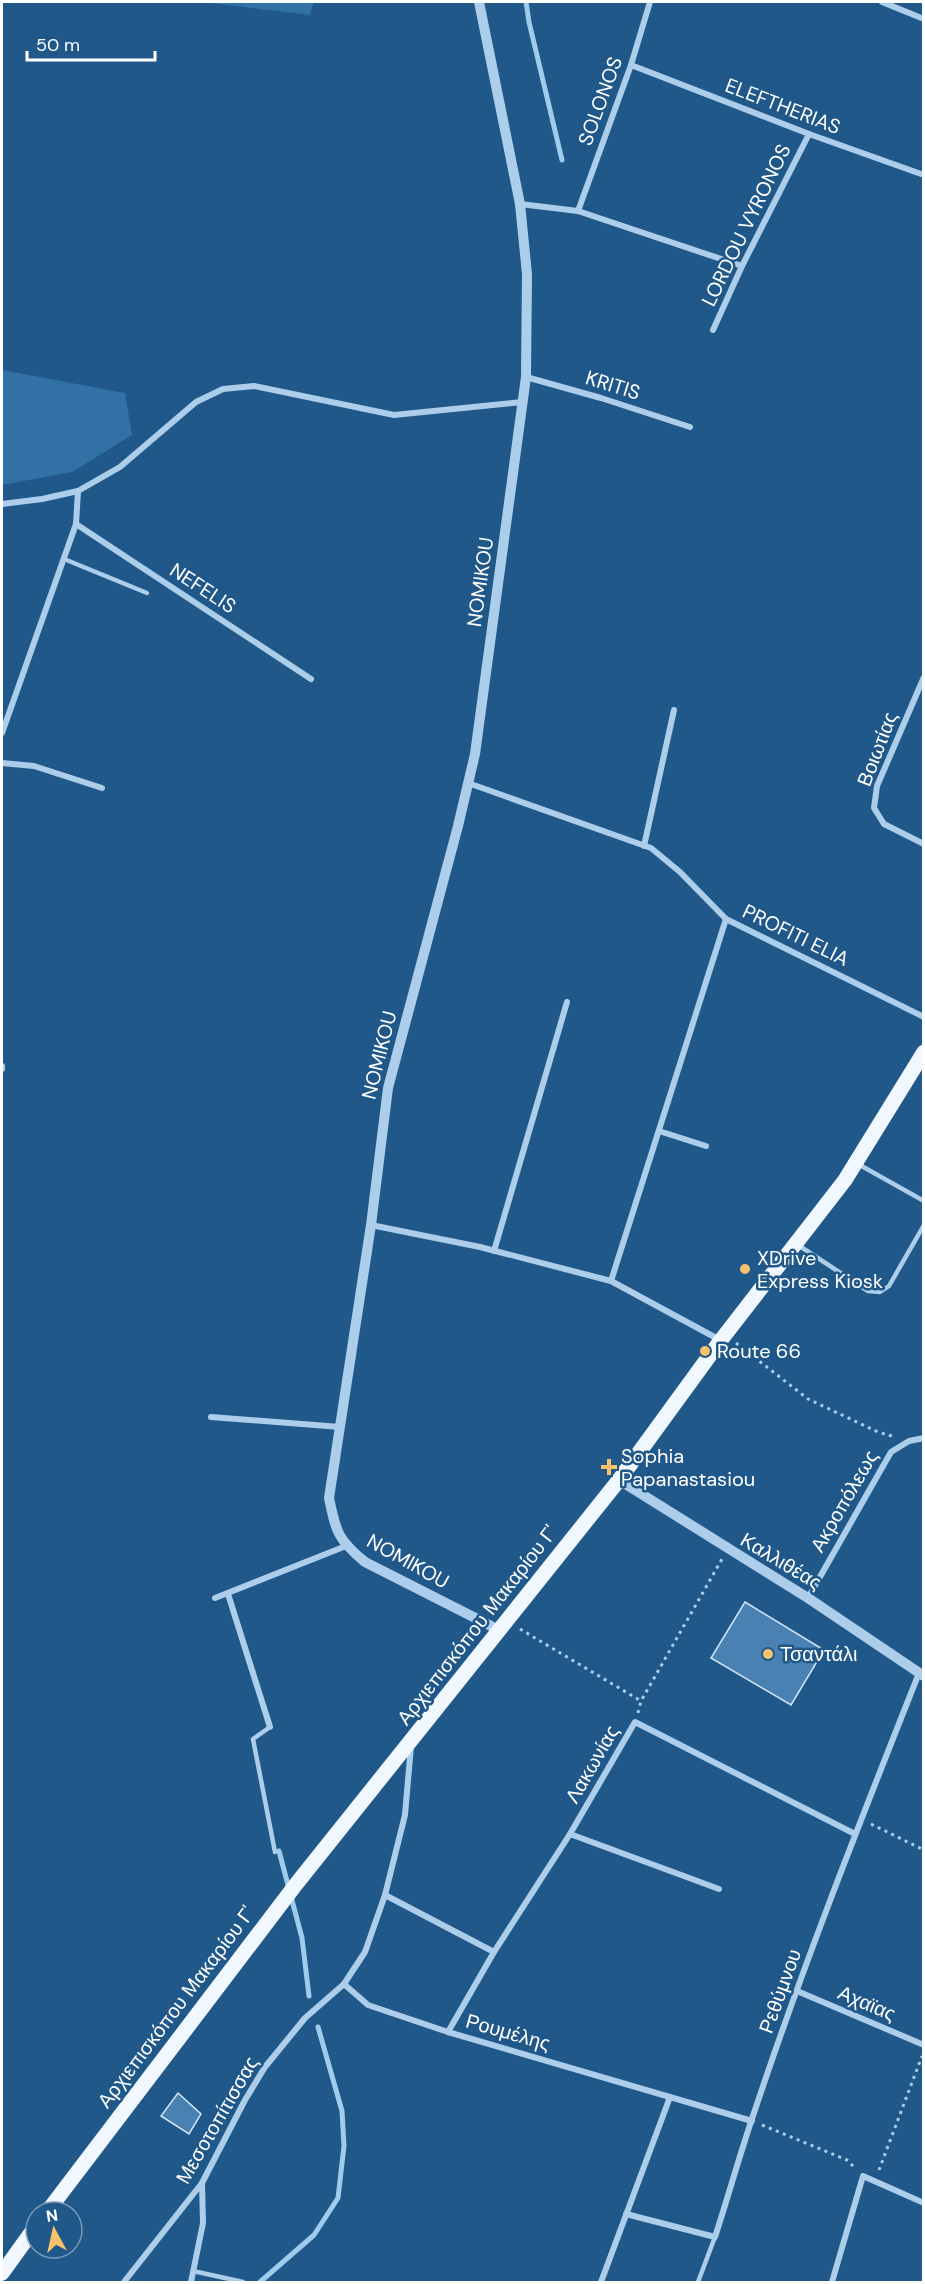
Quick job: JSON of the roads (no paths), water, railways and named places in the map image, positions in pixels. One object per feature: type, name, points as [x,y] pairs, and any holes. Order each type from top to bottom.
[{"type":"main road","name":"Αρχιεπισκόπου Μακαρίου Γ'","points":[[56,2200],[282,1902],[619,1480],[723,1338],[845,1180],[924,1052]]},
{"type":"main road","points":[[2,2273],[24,2243]]},
{"type":"street","name":"NOMIKOU","points":[[479,2],[520,204],[527,274],[526,377],[475,754],[388,1088],[371,1225],[329,1498],[334,1524],[346,1546],[365,1562],[502,1625]]},
{"type":"street","name":"SOLONOS","points":[[578,211],[632,65],[650,2]]},
{"type":"street","points":[[882,2],[924,19]]},
{"type":"street","name":"ELEFTHERIAS","points":[[632,65],[808,134],[924,176]]},
{"type":"street","name":"LORDOU VYRONOS","points":[[713,330],[742,266],[808,134]]},
{"type":"street","points":[[520,204],[578,211],[742,266]]},
{"type":"street","name":"KRITIS","points":[[526,377],[690,427]]},
{"type":"street","points":[[2,504],[42,499],[78,491],[120,467],[196,402],[223,389],[254,386],[394,415],[522,402]]},
{"type":"street","points":[[2,733],[76,524],[78,491]]},
{"type":"street","name":"NEFELIS","points":[[76,524],[311,679]]},
{"type":"street","name":"Βοιωτίας","points":[[924,677],[877,786],[874,808],[884,824],[924,844]]},
{"type":"street","points":[[644,846],[674,710]]},
{"type":"street","points":[[2,763],[34,766],[102,788]]},
{"type":"street","name":"PROFITI ELIA","points":[[468,783],[651,848],[680,872],[726,920],[924,1017]]},
{"type":"street","points":[[611,1281],[726,920]]},
{"type":"street","points":[[494,1251],[567,1002]]},
{"type":"street","points":[[659,1131],[706,1146]]},
{"type":"street","points":[[371,1225],[494,1251],[611,1281],[723,1338]]},
{"type":"street","points":[[211,1417],[340,1427]]},
{"type":"street","name":"Ακροπόλεως","points":[[808,1598],[891,1452],[909,1441],[924,1438]]},
{"type":"street","name":"Καλλιθέας","points":[[619,1480],[808,1598],[921,1674]]},
{"type":"street","points":[[215,1598],[346,1546]]},
{"type":"street","points":[[228,1594],[270,1726]]},
{"type":"street","name":"Ρεθύμνου","points":[[715,2237],[797,1991],[855,1834],[921,1674]]},
{"type":"street","name":"Λακωνίας","points":[[448,2032],[494,1952],[570,1834],[635,1722],[855,1834]]},
{"type":"street","name":"Μεσοτοπίτισσας","points":[[124,2283],[202,2183],[245,2100],[265,2067],[305,2018],[344,1984],[365,1952],[385,1895],[405,1815],[411,1741]]},
{"type":"street","points":[[570,1834],[719,1889]]},
{"type":"street","points":[[385,1895],[494,1952]]},
{"type":"street","name":"Ρουμέλης","points":[[344,1984],[368,2005],[448,2032],[752,2121]]},
{"type":"street","name":"Αχαϊας","points":[[797,1991],[924,2045]]},
{"type":"street","points":[[602,2283],[670,2097]]},
{"type":"street","points":[[832,2283],[863,2176],[924,2203]]},
{"type":"street","points":[[191,2283],[203,2223],[202,2183]]},
{"type":"street","points":[[626,2214],[715,2237]]},
{"type":"lane","points":[[64,559],[147,593]]},
{"type":"lane","points":[[856,1162],[924,1201]]},
{"type":"lane","points":[[795,1244],[868,1291],[880,1293],[889,1287],[924,1225]]},
{"type":"lane","points":[[270,1726],[254,1739],[275,1852]]},
{"type":"lane","points":[[698,2283],[715,2237]]},
{"type":"lane","points":[[193,2271],[243,2283]]},
{"type":"waterway","points":[[526,2],[562,160]]},
{"type":"waterway","points":[[279,1851],[302,1938],[309,1996]]},
{"type":"waterway","points":[[260,2282],[314,2235],[338,2198],[344,2146],[342,2111],[318,2027]]},
{"type":"place","name":"XDrive Express Kiosk","points":[[745,1269]]},
{"type":"place","name":"Route 66","points":[[705,1351]]},
{"type":"place","name":"Sophia Papanastasiou","points":[[609,1467]]},
{"type":"place","name":"Τσαντάλι","points":[[768,1654]]}]
